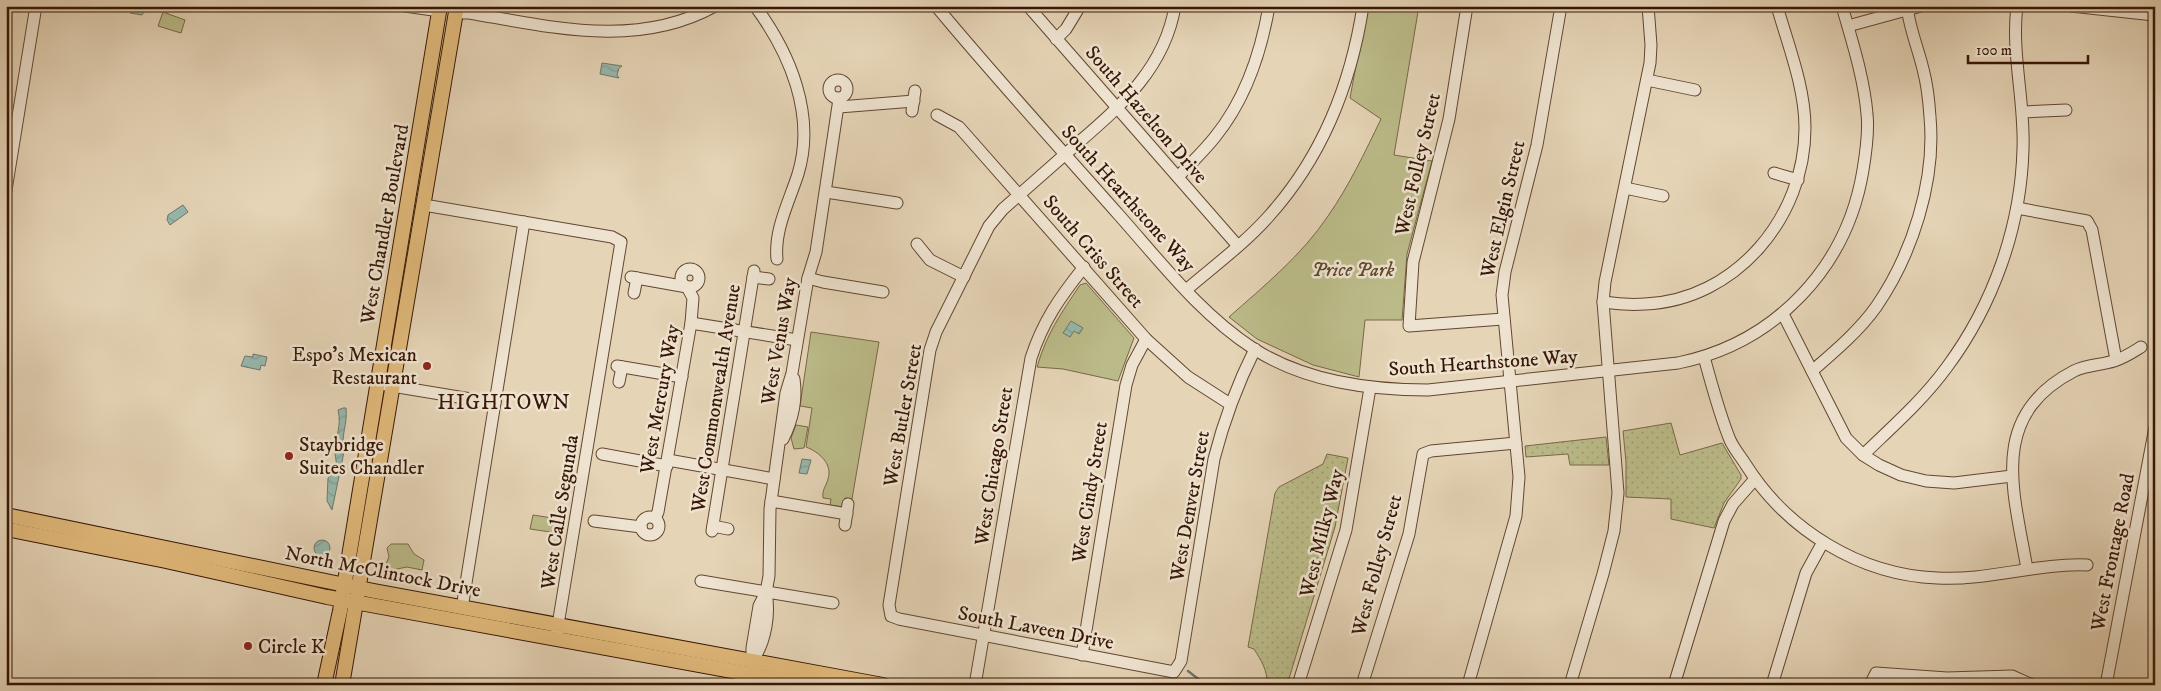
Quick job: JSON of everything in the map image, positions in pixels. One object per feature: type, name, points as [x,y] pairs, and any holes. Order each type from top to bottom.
[{"type":"main road","name":"West Chandler Boulevard","points":[[342,685],[424,206],[448,10]]},
{"type":"main road","name":"West Chandler Boulevard","points":[[324,685],[344,585],[376,384],[417,153],[448,10]]},
{"type":"main road","name":"North McClintock Drive","points":[[6,515],[341,599],[555,639],[752,666]]},
{"type":"main road","name":"North McClintock Drive","points":[[6,529],[117,544],[344,585],[559,625],[752,666]]},
{"type":"main road","points":[[752,666],[813,671],[883,685]]},
{"type":"main road","points":[[752,666],[809,685]]},
{"type":"street","points":[[6,190],[36,6]]},
{"type":"street","points":[[406,6],[448,10],[588,32],[609,33],[658,28],[690,18],[715,6]]},
{"type":"street","points":[[755,6],[785,52],[796,83],[802,120],[800,164],[777,236],[777,259]]},
{"type":"street","name":"South Hearthstone Way","points":[[936,6],[1186,290],[1213,317],[1255,349],[1306,372],[1343,384],[1387,390],[1428,390],[1660,366],[1704,357],[1744,338],[1783,314],[1807,289],[1830,260],[1850,222],[1860,188],[1866,152],[1867,114],[1861,78],[1842,6]]},
{"type":"street","name":"South Hazelton Drive","points":[[1028,6],[1238,246]]},
{"type":"street","points":[[1056,38],[1066,29],[1080,6]]},
{"type":"street","name":"West Butler Street","points":[[891,616],[889,605],[930,350],[936,332],[989,226],[1019,194],[1118,108],[1142,80],[1156,60],[1170,27],[1176,6]]},
{"type":"street","points":[[1178,177],[1216,137],[1234,109],[1254,67],[1262,44],[1269,6]]},
{"type":"street","points":[[1186,290],[1238,246],[1281,202],[1311,158],[1329,124],[1348,74],[1358,38],[1362,6]]},
{"type":"street","name":"West Folley Street","points":[[1467,6],[1449,119],[1413,262],[1409,326],[1503,319]]},
{"type":"street","name":"West Elgin Street","points":[[1468,685],[1516,516],[1519,477],[1502,295],[1505,272],[1537,145],[1561,6]]},
{"type":"street","points":[[1570,685],[1604,574],[1615,522],[1618,493],[1603,302],[1624,188],[1647,80],[1651,45],[1648,6]]},
{"type":"street","points":[[1603,302],[1647,304],[1681,298],[1707,288],[1738,269],[1763,246],[1781,219],[1791,200],[1798,180],[1804,152],[1805,127],[1802,102],[1777,6]]},
{"type":"street","points":[[1848,26],[1907,8],[1921,6]]},
{"type":"street","points":[[1863,455],[1916,404],[1947,368],[1990,292],[2004,255],[2017,208],[2023,149],[2023,112],[2014,28],[2017,6]]},
{"type":"street","points":[[2071,6],[2154,14]]},
{"type":"street","points":[[1812,372],[1838,349],[1875,308],[1896,274],[1915,230],[1927,178],[1930,119],[1924,71],[1907,8]]},
{"type":"street","points":[[1647,80],[1695,90]]},
{"type":"street","name":"West Venus Way","points":[[774,479],[779,447],[792,419],[794,382],[792,373],[808,278],[816,252],[839,103],[914,101]]},
{"type":"street","points":[[2023,112],[2066,110]]},
{"type":"street","name":"South Criss Street","points":[[937,115],[959,127],[1146,339],[1188,377],[1230,404]]},
{"type":"street","points":[[1774,172],[1798,180]]},
{"type":"street","points":[[1624,188],[1663,196]]},
{"type":"street","points":[[826,192],[897,204]]},
{"type":"street","points":[[424,206],[524,222],[462,608]]},
{"type":"street","points":[[2017,208],[2087,221],[2092,230],[2116,360]]},
{"type":"street","name":"West Calle Segunda","points":[[524,222],[612,237],[621,242],[559,625],[555,639]]},
{"type":"street","points":[[916,244],[930,260],[964,277]]},
{"type":"street","name":"West Chicago Street","points":[[975,685],[1030,358],[1039,333],[1055,304],[1084,267]]},
{"type":"street","name":"West Commonwealth Avenue","points":[[728,529],[712,528],[754,274],[768,279]]},
{"type":"street","name":"West Mercury Way","points":[[594,521],[641,527],[646,534],[655,534],[660,526],[655,518],[658,512],[667,463],[694,298],[687,286],[634,278],[634,293]]},
{"type":"street","points":[[808,278],[883,292]]},
{"type":"street","points":[[1783,314],[1846,438],[1863,455],[1901,475],[1926,481],[1954,483],[2012,476]]},
{"type":"street","points":[[691,322],[797,340]]},
{"type":"street","name":"West Cindy Street","points":[[1082,655],[1126,385],[1132,365],[1146,339]]},
{"type":"street","points":[[2027,569],[2012,476],[2013,449],[2019,427],[2030,407],[2045,390],[2076,370],[2116,360],[2141,347]]},
{"type":"street","name":"West Denver Street","points":[[1174,672],[1181,661],[1214,459],[1230,404],[1255,349]]},
{"type":"street","points":[[1704,357],[1731,441],[1755,479],[1774,502],[1796,522],[1823,542],[1852,558],[1884,569],[1910,575],[1937,578],[1962,578],[2058,564],[2087,565]]},
{"type":"street","points":[[620,382],[619,366],[682,377]]},
{"type":"street","points":[[376,384],[495,403]]},
{"type":"street","name":"West Milky Way","points":[[1298,685],[1346,530],[1370,388]]},
{"type":"street","name":"West Frontage Road","points":[[2106,685],[2155,427]]},
{"type":"street","name":"West Folley Street","points":[[1362,685],[1408,534],[1423,454],[1431,451],[1516,443]]},
{"type":"street","points":[[602,454],[774,479],[771,501],[770,560],[763,614],[752,648],[752,666]]},
{"type":"street","points":[[1674,685],[1724,521],[1733,504],[1755,479]]},
{"type":"street","points":[[771,501],[847,514]]},
{"type":"street","points":[[1772,685],[1806,573],[1823,542]]},
{"type":"street","points":[[700,582],[832,603]]},
{"type":"street","name":"South Laveen Drive","points":[[891,616],[984,636],[1174,672]]},
{"type":"street","points":[[813,671],[819,685]]},
{"type":"street","points":[[1870,685],[1876,673],[1973,681],[2012,676],[2032,685]]},
{"type":"green space","name":"Price Park","points":[[1367,6],[1419,6],[1394,155],[1432,161],[1407,254],[1402,320],[1365,320],[1359,377],[1313,365],[1257,339],[1229,317],[1282,270],[1318,230],[1350,181],[1381,119],[1350,98]]},
{"type":"green space","points":[[163,12],[185,20],[181,33],[158,26]]},
{"type":"green space","points":[[1086,283],[1134,338],[1118,381],[1063,369],[1037,367],[1045,344],[1055,324],[1080,285]]},
{"type":"green space","points":[[811,332],[879,342],[852,499],[845,498],[843,507],[830,505],[831,499],[823,498],[829,468],[820,455],[806,447],[812,408],[800,406]]},
{"type":"green space","points":[[1671,423],[1680,455],[1722,443],[1741,475],[1741,479],[1724,503],[1714,528],[1671,519],[1671,499],[1626,497],[1626,462],[1623,431]]},
{"type":"green space","points":[[796,425],[808,427],[804,448],[794,449],[791,438]]},
{"type":"green space","points":[[1606,437],[1609,465],[1570,465],[1568,454],[1526,457],[1525,446]]},
{"type":"green space","points":[[1327,454],[1348,458],[1335,527],[1287,685],[1267,685],[1265,670],[1261,662],[1254,649],[1248,647],[1275,493],[1279,487],[1323,464]]},
{"type":"green space","points":[[533,515],[559,519],[557,533],[530,529]]},
{"type":"green space","points":[[391,544],[408,544],[414,554],[424,560],[422,570],[407,567],[387,571],[385,566],[389,557],[387,548]]},
{"type":"water","points":[[127,6],[142,6],[146,9],[142,15],[130,13],[130,8]]},
{"type":"water","points":[[602,63],[622,66],[619,68],[617,75],[619,78],[600,74]]},
{"type":"water","points":[[183,205],[188,212],[170,225],[167,220],[168,215]]},
{"type":"water","points":[[1071,321],[1083,328],[1079,334],[1074,331],[1070,337],[1063,333]]},
{"type":"water","points":[[253,354],[267,357],[265,366],[261,365],[260,370],[241,366],[245,356],[253,357]]},
{"type":"water","points":[[346,408],[344,452],[332,510],[327,501],[328,478],[336,467],[335,447],[339,427],[338,410]]},
{"type":"water","points":[[802,459],[811,460],[807,474],[799,473]]},
{"type":"water","points":[[322,540],[330,548],[322,556],[314,548]]},
{"type":"waterway","points":[[1188,671],[1206,685]]},
{"type":"place","name":"Espo’s Mexican Restaurant","points":[[427,366]]},
{"type":"place","name":"Staybridge Suites Chandler","points":[[289,456]]},
{"type":"place","name":"Circle K","points":[[248,646]]},
{"type":"district","name":"HIGHTOWN","points":[[504,402]]}]
